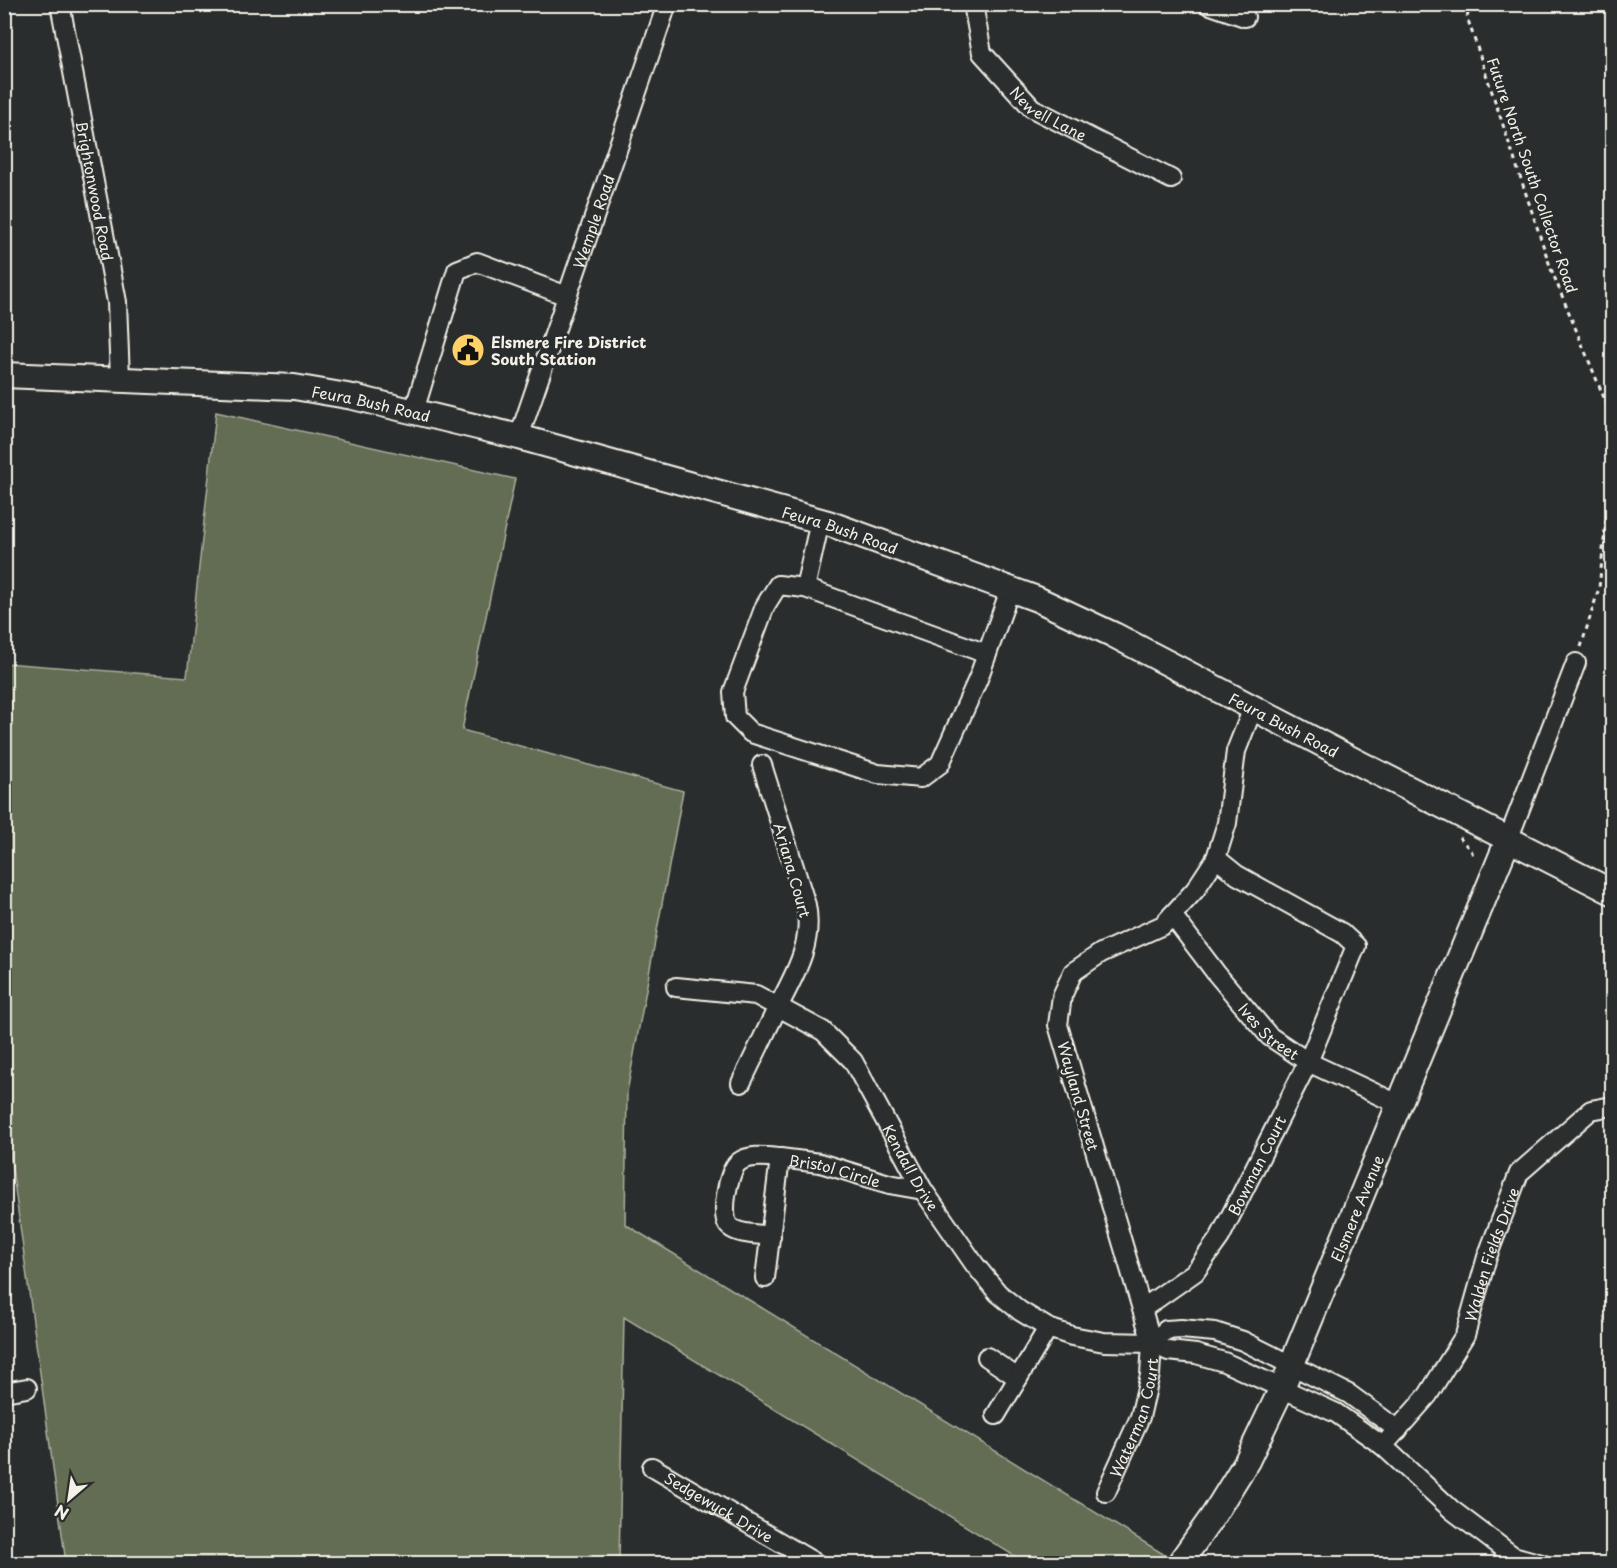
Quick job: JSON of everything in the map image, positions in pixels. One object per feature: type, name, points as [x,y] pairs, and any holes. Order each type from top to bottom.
[{"type":"main road","name":"Feura Bush Road","points":[[4,375],[294,387],[414,411],[519,437],[820,521],[1036,599],[1114,635],[1612,892]]},
{"type":"main road","name":"Elsmere Avenue","points":[[1179,1563],[1213,1516],[1247,1461],[1282,1388],[1508,840]]},
{"type":"street","name":"Brightonwood Road","points":[[60,4],[117,302],[120,379]]},
{"type":"street","name":"Wemple Road","points":[[519,437],[667,4]]},
{"type":"street","name":"Newell Lane","points":[[973,4],[982,53],[1032,108],[1171,179]]},
{"type":"street","points":[[1208,4],[1245,17]]},
{"type":"street","points":[[414,411],[457,270],[477,262],[567,296]]},
{"type":"street","points":[[805,588],[820,521]]},
{"type":"street","points":[[987,654],[805,588],[778,585],[765,606],[733,692],[735,717],[751,733],[878,774],[921,778],[940,765],[987,654],[1010,590]]},
{"type":"street","points":[[1508,840],[1576,663]]},
{"type":"street","name":"Wayland Street","points":[[1152,1342],[1059,1025],[1062,996],[1073,972],[1101,953],[1163,925],[1195,890],[1216,858],[1227,823],[1236,751],[1253,708]]},
{"type":"street","name":"Ariana Court","points":[[741,1083],[792,983],[808,936],[808,917],[762,765]]},
{"type":"street","name":"Bowman Court","points":[[1142,1309],[1195,1272],[1220,1238],[1308,1062],[1356,946],[1342,933],[1237,875],[1216,858]]},
{"type":"street","name":"Ives Street","points":[[1172,915],[1216,973],[1269,1036],[1308,1062],[1400,1105]]},
{"type":"street","name":"Kendall Drive","points":[[676,987],[756,995],[823,1031],[853,1060],[923,1190],[975,1265],[998,1293],[1020,1311],[1048,1328],[1072,1336],[1104,1341],[1152,1342],[1168,1351],[1196,1354],[1224,1362],[1282,1388]]},
{"type":"street","name":"Walden Fields Drive","points":[[1383,1446],[1428,1395],[1465,1335],[1487,1257],[1519,1173],[1591,1110],[1612,1106]]},
{"type":"street","name":"Bristol Circle","points":[[765,1278],[780,1158]]},
{"type":"street","name":"Bristol Circle","points":[[771,1236],[746,1232],[729,1226],[725,1215],[728,1184],[732,1168],[742,1160],[780,1158],[820,1163],[889,1184],[923,1190]]},
{"type":"street","points":[[996,1415],[1048,1328]]},
{"type":"street","name":"Kendall Drive","points":[[1152,1342],[1166,1330],[1215,1332],[1243,1341],[1292,1365]]},
{"type":"street","name":"Waterman Court","points":[[1106,1491],[1140,1418],[1150,1375],[1152,1342]]},
{"type":"street","points":[[987,1357],[1018,1378]]},
{"type":"street","points":[[1292,1365],[1350,1394],[1398,1430]]},
{"type":"street","points":[[4,1392],[27,1388]]},
{"type":"street","points":[[1282,1388],[1336,1413],[1383,1446],[1452,1510],[1513,1556],[1542,1563]]},
{"type":"street","name":"Sedgewyck Drive","points":[[651,1467],[817,1563]]},
{"type":"path","name":"Future North South Collector Road","points":[[1471,4],[1467,17],[1551,269],[1612,417]]},
{"type":"path","points":[[1576,663],[1599,588],[1612,464]]},
{"type":"green space","points":[[216,412],[515,479],[462,730],[683,791],[627,1092],[625,1224],[1178,1563],[1026,1563],[624,1317],[619,1563],[66,1563],[5,1116],[5,663],[187,677]]},
{"type":"place","name":"Elsmere Fire District South Station","points":[[468,350]]}]
